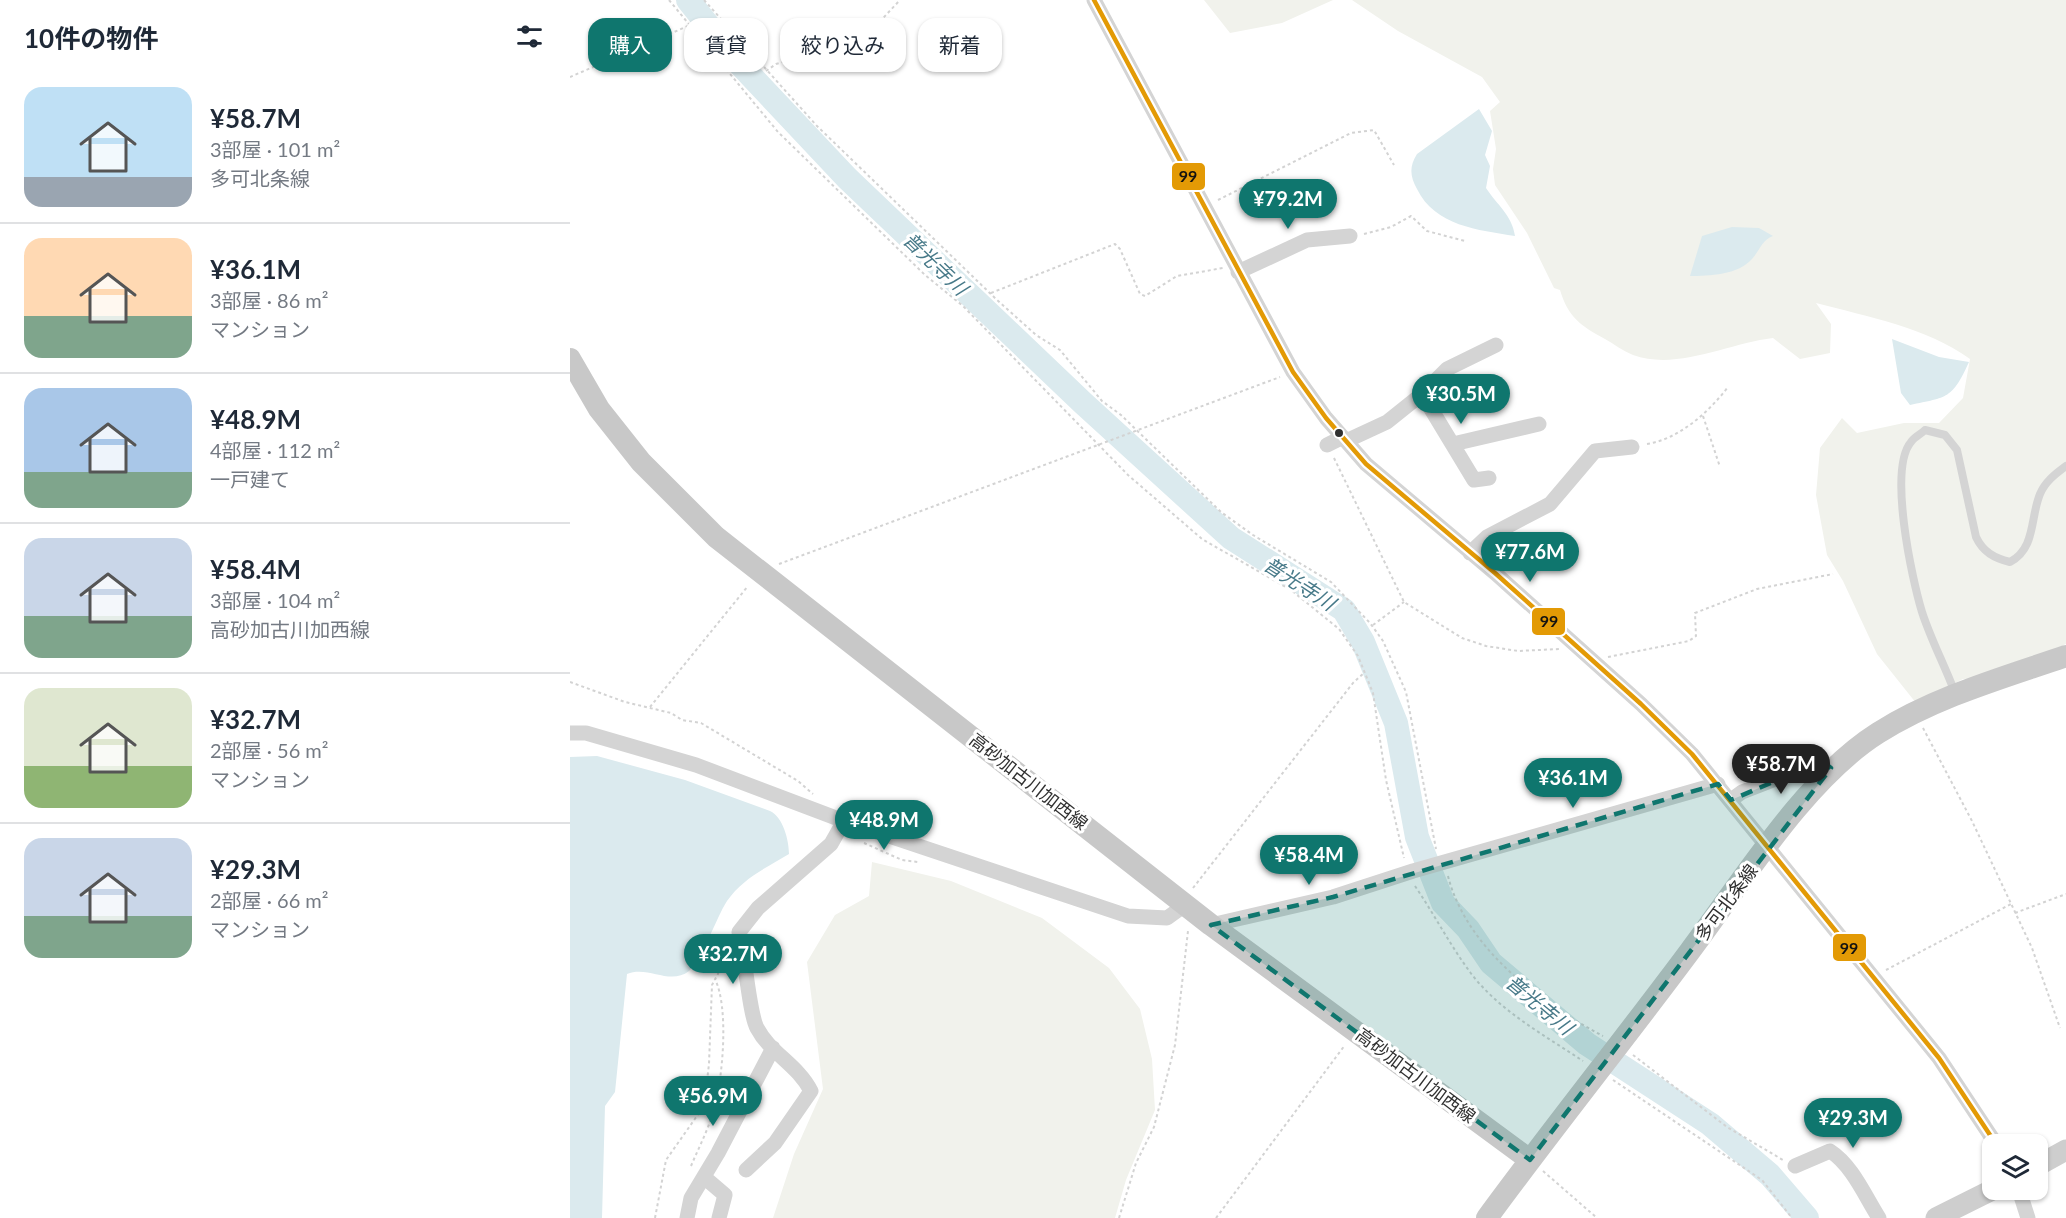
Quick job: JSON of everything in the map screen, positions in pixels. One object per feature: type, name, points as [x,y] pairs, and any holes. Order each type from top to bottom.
[{"type":"main road","name":"高砂加古川加西線","points":[[570,359],[600,409],[641,462],[716,537],[1193,911],[1530,1160]]},
{"type":"main road","name":"多可北条線","points":[[1487,1218],[1768,846],[1831,768],[1877,733],[1915,712],[1955,694],[2066,656]]},
{"type":"street","points":[[1095,0],[1293,372],[1344,439],[1366,464],[1641,704],[1692,754],[1939,1058],[1989,1134]]},
{"type":"street","points":[[1236,268],[1307,240],[1350,236]]},
{"type":"street","points":[[1328,444],[1387,422],[1422,394],[1439,374],[1496,345]]},
{"type":"street","points":[[1422,394],[1474,480],[1489,478]]},
{"type":"street","points":[[1453,444],[1539,424]]},
{"type":"street","points":[[1470,553],[1487,537],[1550,504],[1595,451],[1632,447]]},
{"type":"street","points":[[570,734],[586,733],[696,765],[844,821],[1128,916],[1167,918],[1193,911],[1333,897],[1411,872],[1718,784]]},
{"type":"street","points":[[1731,800],[1742,792],[1822,761],[1831,768]]},
{"type":"street","points":[[746,1170],[775,1143],[811,1091],[804,1076],[773,1048],[755,1026],[739,932],[758,908],[831,844],[844,821]]},
{"type":"street","points":[[687,1218],[691,1198],[773,1048]]},
{"type":"street","points":[[2048,1160],[2066,1150]]},
{"type":"street","points":[[1795,1166],[1830,1151],[1838,1156],[1879,1218]]},
{"type":"street","points":[[704,1177],[724,1195],[719,1218]]},
{"type":"street","points":[[1936,1218],[1982,1195]]},
{"type":"street","points":[[2022,1200],[2028,1218]]},
{"type":"lane","points":[[1955,694],[1922,612],[1908,552],[1901,494],[1902,461],[1910,442],[1925,430],[1945,435],[1957,450],[1976,537],[1981,548],[1995,558],[2010,562],[2019,557],[2028,545],[2036,505],[2046,483],[2066,466]]},
{"type":"path","points":[[669,0],[684,21]]},
{"type":"path","points":[[704,0],[720,18]]},
{"type":"path","points":[[768,70],[776,64],[857,40],[871,31],[900,0]]},
{"type":"path","points":[[570,77],[684,28]]},
{"type":"path","points":[[727,72],[778,132],[924,275],[963,306],[1142,488],[1202,539],[1311,604],[1339,629],[1365,672],[1373,693],[1386,780],[1411,872],[1446,936],[1471,973],[1488,992],[1520,1018],[1762,1180],[1792,1218]]},
{"type":"path","points":[[767,72],[817,126],[991,294],[1036,335],[1060,350],[1102,401],[1221,512],[1331,582],[1372,626],[1383,641],[1406,692],[1441,865],[1465,916],[1504,965],[1528,987],[1574,1021],[1617,1047],[1727,1127],[1795,1166]]},
{"type":"path","points":[[1204,206],[1351,133],[1374,130],[1394,165]]},
{"type":"path","points":[[1350,236],[1391,227],[1410,216],[1427,231],[1465,241]]},
{"type":"path","points":[[991,294],[994,290],[1115,244],[1120,249],[1140,294],[1145,296],[1177,276],[1236,268]]},
{"type":"path","points":[[650,707],[760,571],[1293,372]]},
{"type":"path","points":[[1632,447],[1656,443],[1681,430],[1712,408],[1728,387]]},
{"type":"path","points":[[1702,414],[1720,467]]},
{"type":"path","points":[[1328,444],[1404,602],[1462,638],[1486,646],[1518,651],[1544,651],[1567,649],[1573,645]]},
{"type":"path","points":[[1593,663],[1611,655],[1689,641],[1696,636],[1695,613],[1757,589],[1833,574]]},
{"type":"path","points":[[1372,626],[1404,602]]},
{"type":"path","points":[[1119,1218],[1136,1163],[1154,1127],[1175,1045],[1189,925],[1193,911],[1353,683],[1365,672]]},
{"type":"path","points":[[570,682],[625,702],[671,713],[682,720],[701,723],[798,780],[822,802],[824,813]]},
{"type":"path","points":[[1915,712],[1972,821],[2032,948],[2060,1028]]},
{"type":"path","points":[[2015,913],[2066,894]]},
{"type":"path","points":[[1874,977],[2011,904]]},
{"type":"path","points":[[655,1218],[666,1160],[704,1106],[709,1064],[712,985],[739,932]]},
{"type":"path","points":[[691,1166],[714,1109],[722,1051],[720,990],[715,979]]},
{"type":"path","points":[[1216,1218],[1355,1030]]},
{"type":"path","points":[[1530,1160],[1597,1218]]},
{"type":"highlighted area","points":[[1822,761],[1831,768],[1530,1160],[1211,925],[1333,897],[1718,784],[1731,800]]},
{"type":"shaded area","points":[[1204,0],[1333,0],[1282,23],[1230,33]]},
{"type":"shaded area","points":[[1352,0],[2066,0],[2066,644],[1994,677],[1963,679],[1916,703],[1877,654],[1843,581],[1827,555],[1816,495],[1820,448],[1842,418],[1857,433],[1904,423],[1939,423],[1963,398],[1970,359],[1953,348],[1916,331],[1816,303],[1831,324],[1830,353],[1800,359],[1773,338],[1685,358],[1650,359],[1633,355],[1589,330],[1571,314],[1560,290],[1554,288],[1527,233],[1495,185],[1493,169],[1496,149],[1490,111],[1500,102],[1482,77],[1398,31]]},
{"type":"shaded area","points":[[1479,109],[1492,131],[1485,155],[1490,166],[1486,188],[1511,222],[1515,236],[1472,228],[1446,219],[1425,201],[1413,180],[1411,172],[1417,154]]},
{"type":"shaded area","points":[[1732,227],[1759,228],[1773,236],[1764,243],[1752,259],[1739,268],[1714,275],[1690,276],[1702,236]]},
{"type":"shaded area","points":[[1892,339],[1939,357],[1969,362],[1953,390],[1941,398],[1910,405],[1901,393]]},
{"type":"shaded area","points":[[597,756],[685,780],[770,811],[778,818],[784,830],[789,854],[755,874],[733,893],[699,957],[689,971],[674,977],[643,972],[627,974],[615,1092],[605,1106],[602,1218],[570,1218],[570,757]]},
{"type":"shaded area","points":[[872,862],[951,881],[1042,918],[1109,968],[1140,1009],[1152,1059],[1155,1110],[1126,1180],[1115,1218],[773,1218],[794,1154],[823,1089],[807,962],[835,915],[869,896]]},
{"type":"waterway","name":"普光寺川","points":[[688,0],[736,60],[847,178],[1083,403],[1231,538],[1344,610],[1363,642],[1396,723],[1417,837],[1443,903],[1468,929],[1491,963],[1587,1044],[1710,1124],[1770,1175],[1807,1218]]},
{"type":"transit line","name":"99","points":[[1094,0],[1293,372],[1326,418],[1366,464],[1495,573],[1641,704],[1692,754],[1939,1058],[1989,1134]]}]
